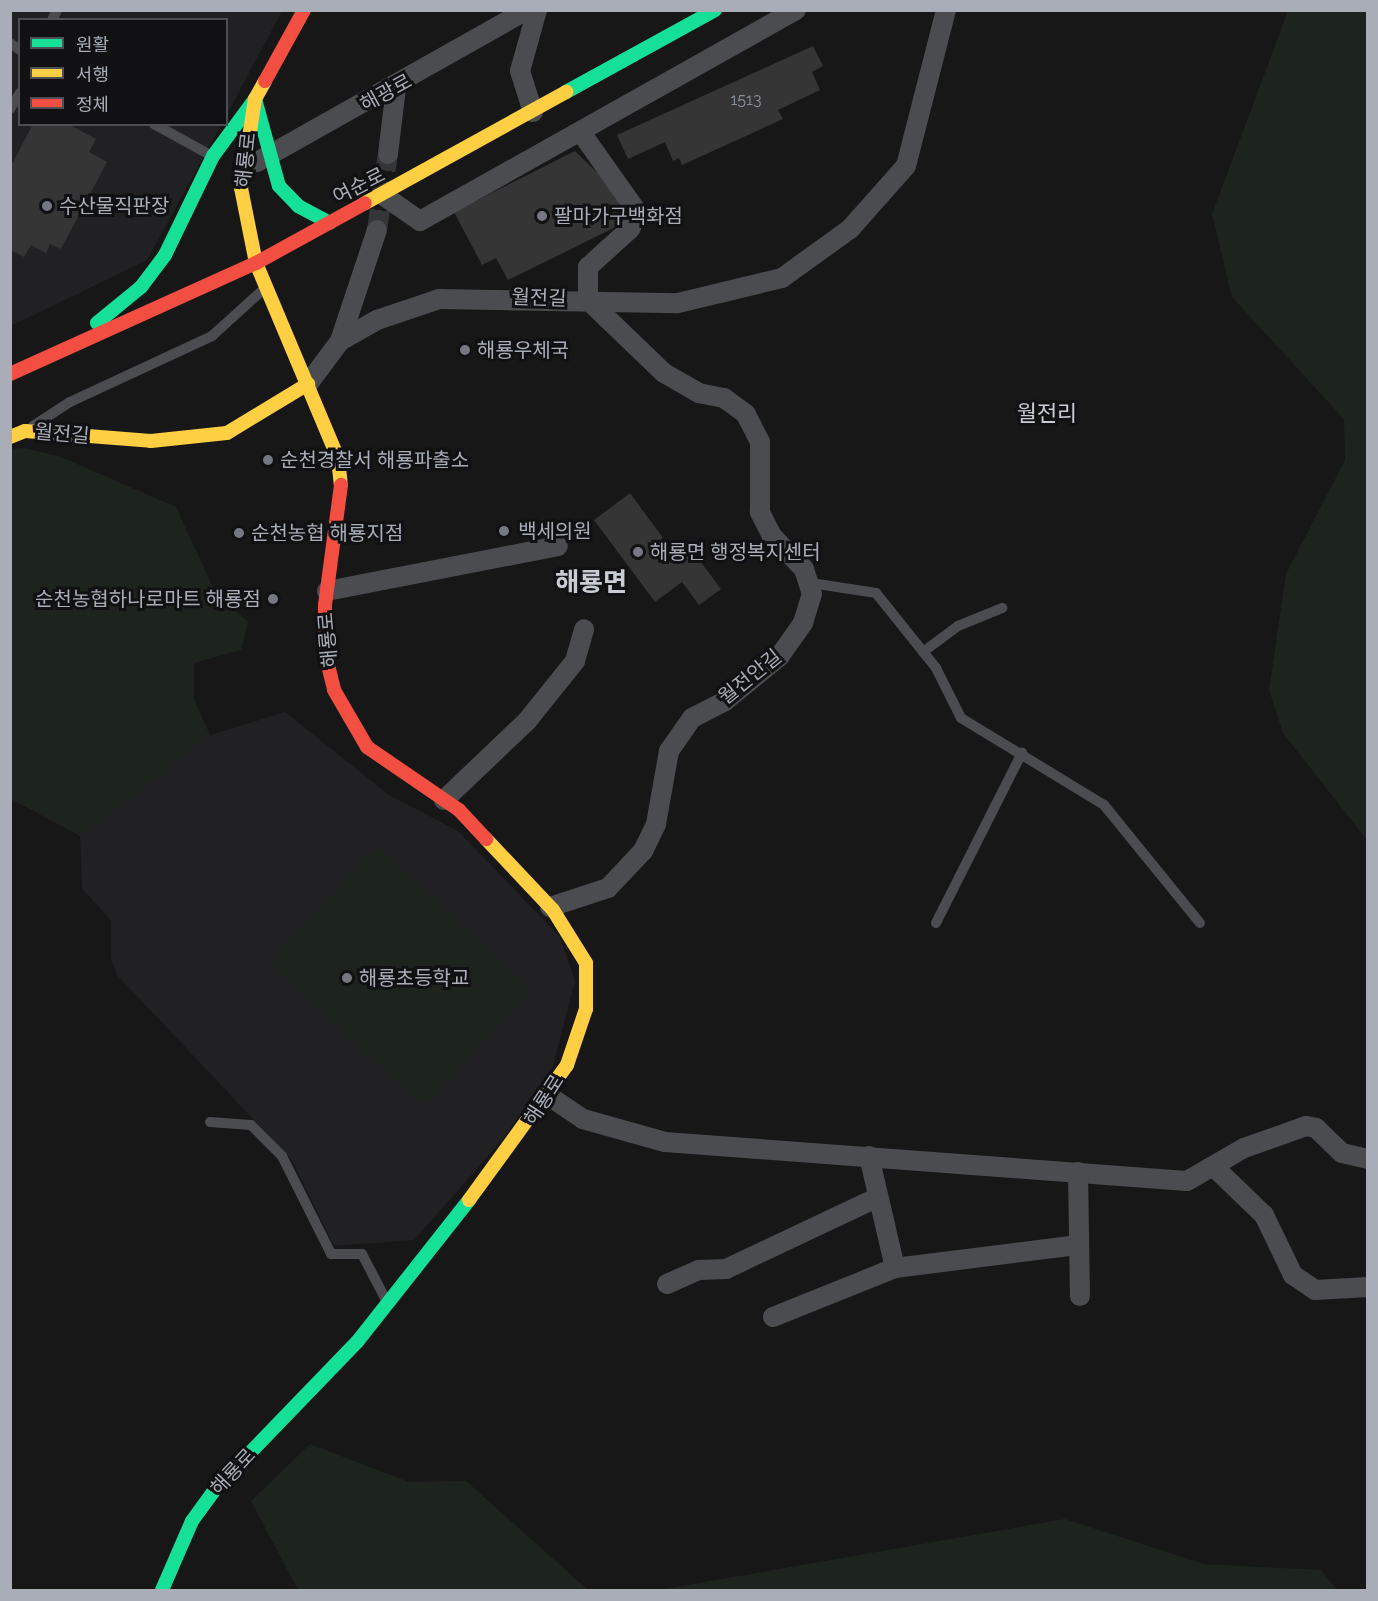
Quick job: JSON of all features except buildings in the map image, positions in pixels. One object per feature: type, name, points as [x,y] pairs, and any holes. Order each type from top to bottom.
[{"type":"main road","name":"해룡로","points":[[162,1590],[192,1521],[216,1488],[388,1303],[549,1096],[580,1034],[587,986],[579,945],[550,907],[475,824],[444,800],[374,753],[344,715],[325,653],[327,591],[341,484],[338,458],[256,263],[243,214],[243,169],[255,99],[304,10]]},
{"type":"main road","name":"여순로","points":[[10,374],[256,263],[384,196],[715,10]]},
{"type":"main road","points":[[64,349],[141,287],[165,255],[213,156],[255,99]]},
{"type":"main road","points":[[255,99],[267,158],[288,198],[330,223]]},
{"type":"main road","name":"월전길","points":[[10,437],[26,431],[189,439],[227,433],[308,384]]},
{"type":"street","name":"해광로","points":[[243,169],[396,88],[526,10]]},
{"type":"street","points":[[533,112],[520,71],[537,10]]},
{"type":"street","points":[[384,196],[420,221],[582,134],[796,10]]},
{"type":"street","name":"월전길","points":[[308,384],[340,341],[377,320],[439,299],[678,303],[723,297],[782,278],[826,249],[881,198],[906,166],[946,10]]},
{"type":"street","points":[[388,154],[396,88]]},
{"type":"street","points":[[582,134],[638,213],[630,229],[588,267],[588,300],[664,373],[699,393],[724,398],[746,414],[760,442],[760,512],[811,583]]},
{"type":"street","points":[[340,341],[377,230]]},
{"type":"street","name":"해룡로","points":[[327,591],[558,546]]},
{"type":"street","name":"월전안길","points":[[550,907],[608,888],[643,851],[656,824],[669,751],[692,718],[725,700],[779,657],[803,623],[811,583]]},
{"type":"street","points":[[444,800],[527,721],[575,661],[584,629]]},
{"type":"street","points":[[549,1096],[583,1119],[665,1142],[1187,1181],[1214,1166],[1306,1126],[1316,1128],[1342,1153],[1368,1159]]},
{"type":"street","points":[[869,1156],[895,1268]]},
{"type":"street","points":[[1214,1166],[1264,1215],[1293,1275],[1315,1290],[1368,1287]]},
{"type":"street","points":[[1078,1172],[1077,1245],[1080,1296]]},
{"type":"street","points":[[667,1284],[699,1270],[726,1269],[878,1197]]},
{"type":"street","points":[[773,1317],[895,1268],[1077,1245]]},
{"type":"lane","points":[[10,109],[18,96]]},
{"type":"lane","points":[[158,126],[213,156]]},
{"type":"lane","points":[[26,431],[70,402],[212,336],[266,288]]},
{"type":"lane","points":[[811,583],[876,593],[923,652],[961,718],[1022,753],[1104,805],[1200,923]]},
{"type":"lane","points":[[923,652],[958,626],[1002,608]]},
{"type":"lane","points":[[936,922],[1022,753]]},
{"type":"lane","points":[[210,1122],[250,1125],[282,1156],[331,1254],[362,1254],[388,1303]]},
{"type":"shaded area","points":[[11,11],[282,11],[228,112],[228,18],[18,18],[18,126],[220,126],[147,260],[11,326]]},
{"type":"shaded area","points":[[1288,11],[1367,11],[1367,840],[1283,733],[1269,690],[1286,574],[1345,460],[1344,419],[1232,297],[1212,214]]},
{"type":"shaded area","points":[[23,448],[59,456],[176,507],[215,592],[248,622],[241,650],[194,663],[194,699],[210,735],[80,836],[11,799],[10,449]]},
{"type":"shaded area","name":"해룡초등학교","points":[[285,712],[389,795],[458,831],[560,937],[575,981],[553,1066],[503,1139],[414,1240],[334,1246],[292,1160],[117,975],[111,958],[111,920],[82,889],[80,836],[201,738]]},
{"type":"shaded area","points":[[377,846],[531,990],[423,1106],[269,962]]},
{"type":"shaded area","points":[[310,1444],[409,1482],[466,1481],[588,1590],[298,1590],[251,1501]]},
{"type":"shaded area","points":[[1065,1519],[1204,1564],[1321,1570],[1337,1590],[659,1590]]},
{"type":"tunnel","points":[[377,230],[388,154]]},
{"type":"traffic: fast","points":[[566,92],[715,10]]},
{"type":"traffic: fast","points":[[97,323],[141,287],[165,255],[213,156],[255,99],[279,186],[298,206],[330,223]]},
{"type":"traffic: fast","points":[[162,1590],[192,1521],[216,1488],[357,1342],[469,1200]]},
{"type":"traffic: slow","points":[[265,81],[255,99],[241,188],[256,263],[338,458],[341,485]]},
{"type":"traffic: slow","points":[[365,203],[566,92]]},
{"type":"traffic: slow","points":[[10,437],[25,431],[151,441],[227,433],[308,384]]},
{"type":"traffic: slow","points":[[469,1200],[567,1065],[586,1009],[586,963],[553,910],[486,839]]},
{"type":"traffic: jam","points":[[265,81],[304,10]]},
{"type":"traffic: jam","points":[[10,374],[256,263],[365,203]]},
{"type":"traffic: jam","points":[[341,485],[325,605],[325,653],[334,690],[367,747],[459,810],[486,839]]},
{"type":"place","name":"수산물직판장","points":[[47,206]]},
{"type":"place","name":"팔마가구백화점","points":[[542,216]]},
{"type":"place","name":"해룡우체국","points":[[465,350]]},
{"type":"place","name":"순천경찰서 해룡파출소","points":[[268,460]]},
{"type":"place","name":"백세의원","points":[[504,531]]},
{"type":"place","name":"순천농협 해룡지점","points":[[239,533]]},
{"type":"place","name":"해룡면 행정복지센터","points":[[638,552]]},
{"type":"place","name":"순천농협하나로마트 해룡점","points":[[273,599]]},
{"type":"place","name":"해룡초등학교","points":[[347,978]]},
{"type":"district","name":"월전리","points":[[1047,414]]},
{"type":"district","name":"해룡면","points":[[591,583]]}]
